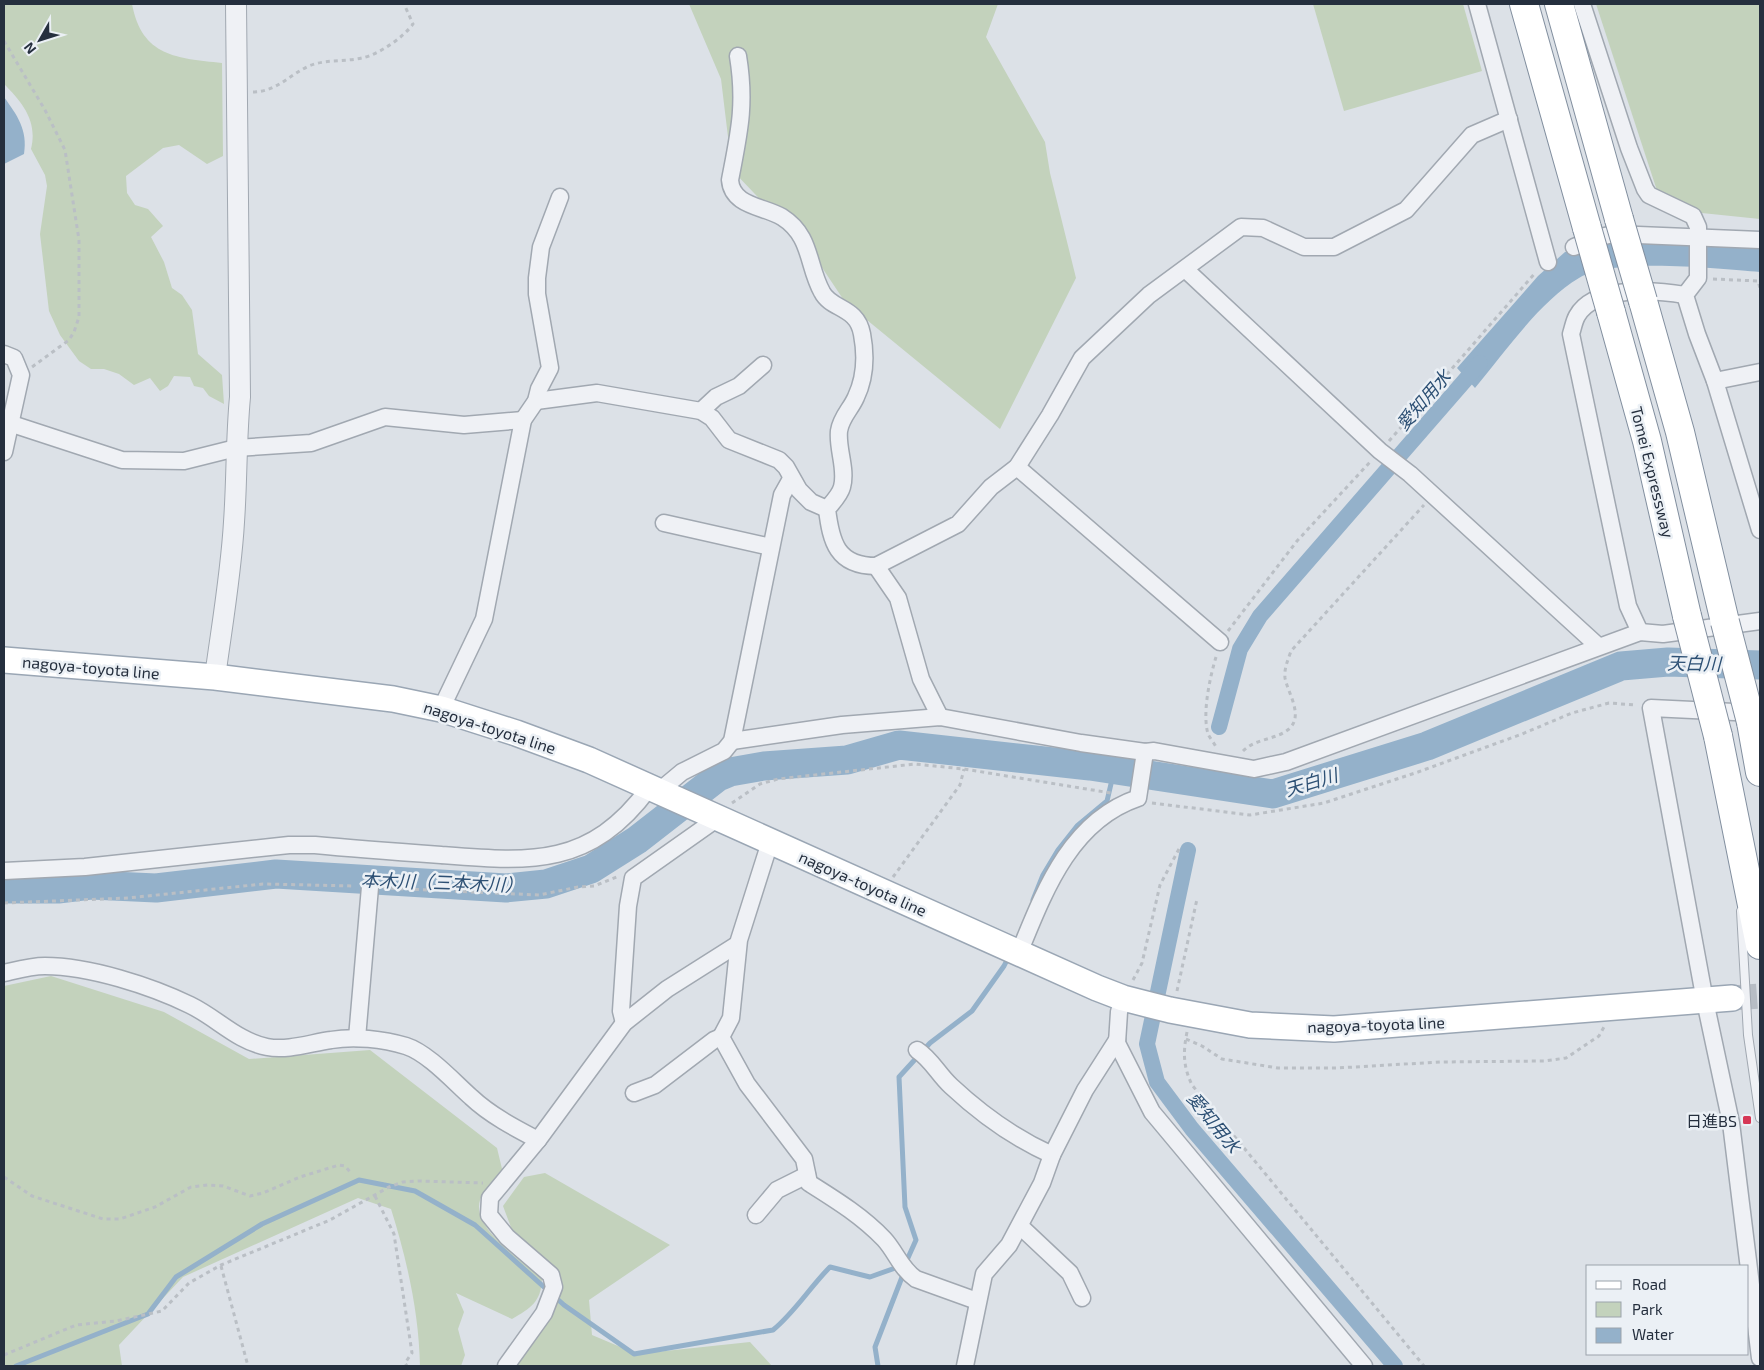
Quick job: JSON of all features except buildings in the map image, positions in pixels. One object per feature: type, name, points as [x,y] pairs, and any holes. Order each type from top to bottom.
[{"type":"highway","name":"Tomei Expressway","points":[[1524,4],[1581,237],[1611,312],[1647,440],[1687,616],[1718,736],[1760,945]]},
{"type":"highway","points":[[1559,4],[1680,432],[1725,622],[1756,718],[1760,772]]},
{"type":"main road","name":"nagoya-toyota line","points":[[4,660],[214,677],[393,699],[441,709],[516,733],[580,757],[1019,953],[1128,999],[1179,1011],[1250,1024],[1334,1029],[1732,998]]},
{"type":"street","points":[[214,677],[226,598],[234,522],[236,448],[240,397],[236,4]]},
{"type":"street","points":[[1477,4],[1548,262]]},
{"type":"street","points":[[1582,4],[1645,189],[1649,195],[1693,216],[1698,226],[1698,274],[1685,295],[1696,334],[1715,381],[1760,530]]},
{"type":"street","points":[[738,56],[744,95],[742,120],[730,188],[743,201],[782,218],[795,228],[808,246],[822,294],[857,318],[862,332],[864,372],[856,397],[843,417],[839,431],[843,463],[842,488],[827,509],[830,536],[834,546],[842,555],[863,566],[876,566],[958,524],[991,487],[1017,467],[1050,415],[1082,358],[1149,295],[1240,227],[1263,228],[1304,247],[1334,246],[1406,210],[1472,135],[1509,119]]},
{"type":"street","points":[[441,709],[484,618],[523,420],[536,401],[539,389],[550,368],[537,294],[538,264],[541,247],[560,197]]},
{"type":"street","points":[[1581,237],[1594,238],[1614,234],[1760,240]]},
{"type":"street","points":[[1185,269],[1380,452],[1432,495],[1598,646]]},
{"type":"street","points":[[1640,632],[1628,606],[1571,334],[1577,315],[1600,296],[1658,290],[1685,295]]},
{"type":"street","points":[[4,354],[14,358],[21,375],[12,424],[4,452]]},
{"type":"street","points":[[701,411],[716,397],[739,386],[763,365]]},
{"type":"street","points":[[1715,381],[1760,372]]},
{"type":"street","points":[[536,401],[597,394],[701,411],[712,418],[729,440],[779,460],[811,502],[827,509]]},
{"type":"street","points":[[12,424],[122,460],[184,461],[236,448],[311,443],[385,417],[464,425],[523,420]]},
{"type":"street","points":[[1017,467],[1220,642]]},
{"type":"street","points":[[4,870],[122,864],[289,845],[315,845],[504,860],[550,857],[569,852],[601,836],[682,772],[724,751],[732,741],[782,495],[792,479]]},
{"type":"street","points":[[664,523],[771,548]]},
{"type":"street","points":[[876,566],[898,598],[921,679],[940,717]]},
{"type":"street","points":[[732,741],[842,725],[940,717],[1081,743],[1145,752],[1154,751],[1235,767],[1254,768],[1286,762],[1598,646],[1631,637],[1640,632],[1662,634],[1760,621]]},
{"type":"street","points":[[1756,718],[1652,708],[1705,1001],[1731,1123],[1756,1289],[1760,1358]]},
{"type":"street","points":[[1019,953],[1042,895],[1080,836],[1133,800],[1145,752]]},
{"type":"street","points":[[624,1023],[621,1011],[631,883],[636,875],[711,816]]},
{"type":"street","points":[[634,1093],[655,1086],[714,1040],[722,1037],[732,1018],[738,944],[770,842]]},
{"type":"street","points":[[357,1038],[370,887]]},
{"type":"street","points":[[506,1366],[544,1313],[554,1287],[551,1275],[507,1237],[490,1215],[490,1198],[538,1140],[624,1023],[667,989],[738,944]]},
{"type":"street","points":[[4,973],[29,967],[46,966],[120,979],[151,988],[191,1006],[226,1029],[249,1041],[267,1046],[284,1048],[357,1038],[407,1046],[448,1073],[471,1098],[501,1120],[538,1140]]},
{"type":"street","points":[[1128,999],[1119,1012],[1117,1043],[1152,1112],[1364,1366]]},
{"type":"street","points":[[722,1037],[747,1084],[804,1159],[809,1184],[855,1212],[877,1232],[904,1268],[916,1278],[977,1301]]},
{"type":"street","points":[[965,1366],[984,1274],[1009,1245],[1020,1226],[1042,1183],[1052,1155],[1084,1090],[1116,1040],[1117,1043]]},
{"type":"street","points":[[917,1050],[928,1057],[950,1085],[1015,1138],[1052,1155]]},
{"type":"street","points":[[756,1215],[777,1190],[807,1175]]},
{"type":"street","points":[[1020,1226],[1070,1273],[1082,1298]]},
{"type":"lane","points":[[1756,718],[1760,756]]},
{"type":"lane","points":[[1735,816],[1739,886]]},
{"type":"lane","points":[[1740,906],[1748,1035],[1760,1118]]},
{"type":"path","points":[[238,91],[270,90],[309,66],[336,59],[361,59],[372,55],[409,30],[413,24],[404,4]]},
{"type":"path","points":[[4,41],[45,110],[65,150],[79,240],[79,317],[74,332],[68,340],[21,375]]},
{"type":"path","points":[[1215,762],[1216,747],[1208,734],[1209,682],[1220,642],[1250,599],[1297,541],[1380,452],[1505,306],[1538,270],[1548,262]]},
{"type":"path","points":[[1235,767],[1238,757],[1247,747],[1282,734],[1296,718],[1296,710],[1289,697],[1285,676],[1291,651],[1432,495]]},
{"type":"path","points":[[711,816],[760,784],[778,780],[915,764],[964,769],[1115,793],[1133,800],[1250,815],[1324,803],[1418,772],[1522,734],[1572,713],[1610,703],[1652,708]]},
{"type":"path","points":[[882,891],[960,784],[964,769]]},
{"type":"path","points":[[1128,999],[1133,980],[1142,963],[1160,885],[1180,847]]},
{"type":"path","points":[[4,903],[128,898],[263,884],[539,895],[578,887],[594,886],[622,875],[636,875]]},
{"type":"path","points":[[1197,899],[1179,1011],[1186,1039],[1184,1049],[1185,1069],[1192,1085],[1424,1366]]},
{"type":"path","points":[[1186,1039],[1202,1046],[1222,1059],[1286,1068],[1336,1068],[1440,1062],[1544,1061],[1566,1058],[1599,1036],[1604,1025],[1606,1009]]},
{"type":"path","points":[[4,1177],[32,1196],[103,1219],[120,1219],[155,1208],[191,1187],[223,1186],[250,1196],[263,1194],[300,1177],[339,1165],[345,1166],[351,1174]]},
{"type":"path","points":[[4,1355],[76,1325],[116,1321],[162,1311],[189,1283],[221,1265],[330,1220],[403,1182],[501,1184]]},
{"type":"path","points":[[375,1196],[394,1234],[412,1353],[405,1363],[408,1366]]},
{"type":"path","points":[[221,1265],[248,1366]]},
{"type":"green space","points":[[4,4],[132,4],[137,22],[144,35],[153,45],[176,56],[222,63],[223,156],[207,164],[179,145],[163,148],[126,176],[127,193],[135,205],[148,209],[163,226],[151,237],[164,262],[172,288],[182,295],[192,310],[198,354],[222,375],[224,404],[209,396],[203,388],[194,386],[190,377],[174,376],[168,386],[160,391],[150,378],[134,385],[119,374],[104,369],[91,369],[79,361],[60,335],[49,311],[40,234],[47,186],[45,175],[31,149],[32,130],[27,113],[4,84]]},
{"type":"green space","points":[[689,4],[998,4],[986,37],[1045,142],[1050,173],[1076,278],[1000,429],[845,302],[815,257],[732,170],[721,79]]},
{"type":"green space","points":[[1313,4],[1463,4],[1482,71],[1344,111]]},
{"type":"green space","points":[[1596,4],[1760,4],[1760,219],[1663,209]]},
{"type":"green space","points":[[51,976],[164,1012],[249,1059],[370,1050],[497,1148],[503,1173],[484,1193],[480,1200],[479,1211],[483,1222],[501,1244],[542,1279],[540,1293],[534,1304],[512,1319],[456,1293],[464,1312],[458,1329],[465,1355],[461,1366],[420,1366],[415,1306],[391,1209],[358,1198],[183,1277],[119,1345],[122,1366],[4,1366],[4,986]]},
{"type":"green space","points":[[545,1173],[670,1245],[589,1300],[592,1335],[637,1354],[750,1342],[772,1366],[513,1366],[557,1274],[512,1230],[503,1206],[524,1177]]},
{"type":"water","points":[[4,97],[20,123],[25,145],[24,154],[4,164]]},
{"type":"water","points":[[1640,238],[1760,247],[1760,272],[1694,267],[1640,266],[1595,272],[1579,278],[1537,313],[1475,388],[1457,368],[1538,276],[1565,252]]},
{"type":"waterway","name":"愛知用水","points":[[1219,727],[1240,649],[1260,616],[1480,363]]},
{"type":"waterway","name":"天白川","points":[[4,889],[58,889],[91,885],[156,888],[276,874],[506,888],[546,884],[591,869],[637,840],[718,777],[730,772],[764,766],[847,760],[899,745],[1090,766],[1273,794],[1427,746],[1621,666],[1668,662],[1760,665]]},
{"type":"waterway","points":[[1033,900],[1043,875],[1058,850],[1077,826],[1107,801],[1114,771]]},
{"type":"waterway","name":"愛知用水","points":[[1188,850],[1147,1044],[1157,1082],[1192,1129],[1395,1366]]},
{"type":"waterway","points":[[16,1366],[148,1314],[176,1277],[262,1224],[359,1180],[415,1191],[475,1225],[564,1305],[634,1354],[773,1330],[830,1267],[870,1277],[898,1267],[907,1260],[916,1240],[905,1207],[899,1077],[930,1043],[972,1011],[1009,956]]},
{"type":"waterway","points":[[878,1366],[875,1347],[904,1272]]},
{"type":"tunnel","points":[[1732,998],[1760,996]]},
{"type":"place","name":"日進BS","points":[[1747,1120]]},
{"type":"water label","name":"本木川（三本木川）","points":[[442,882]]}]
